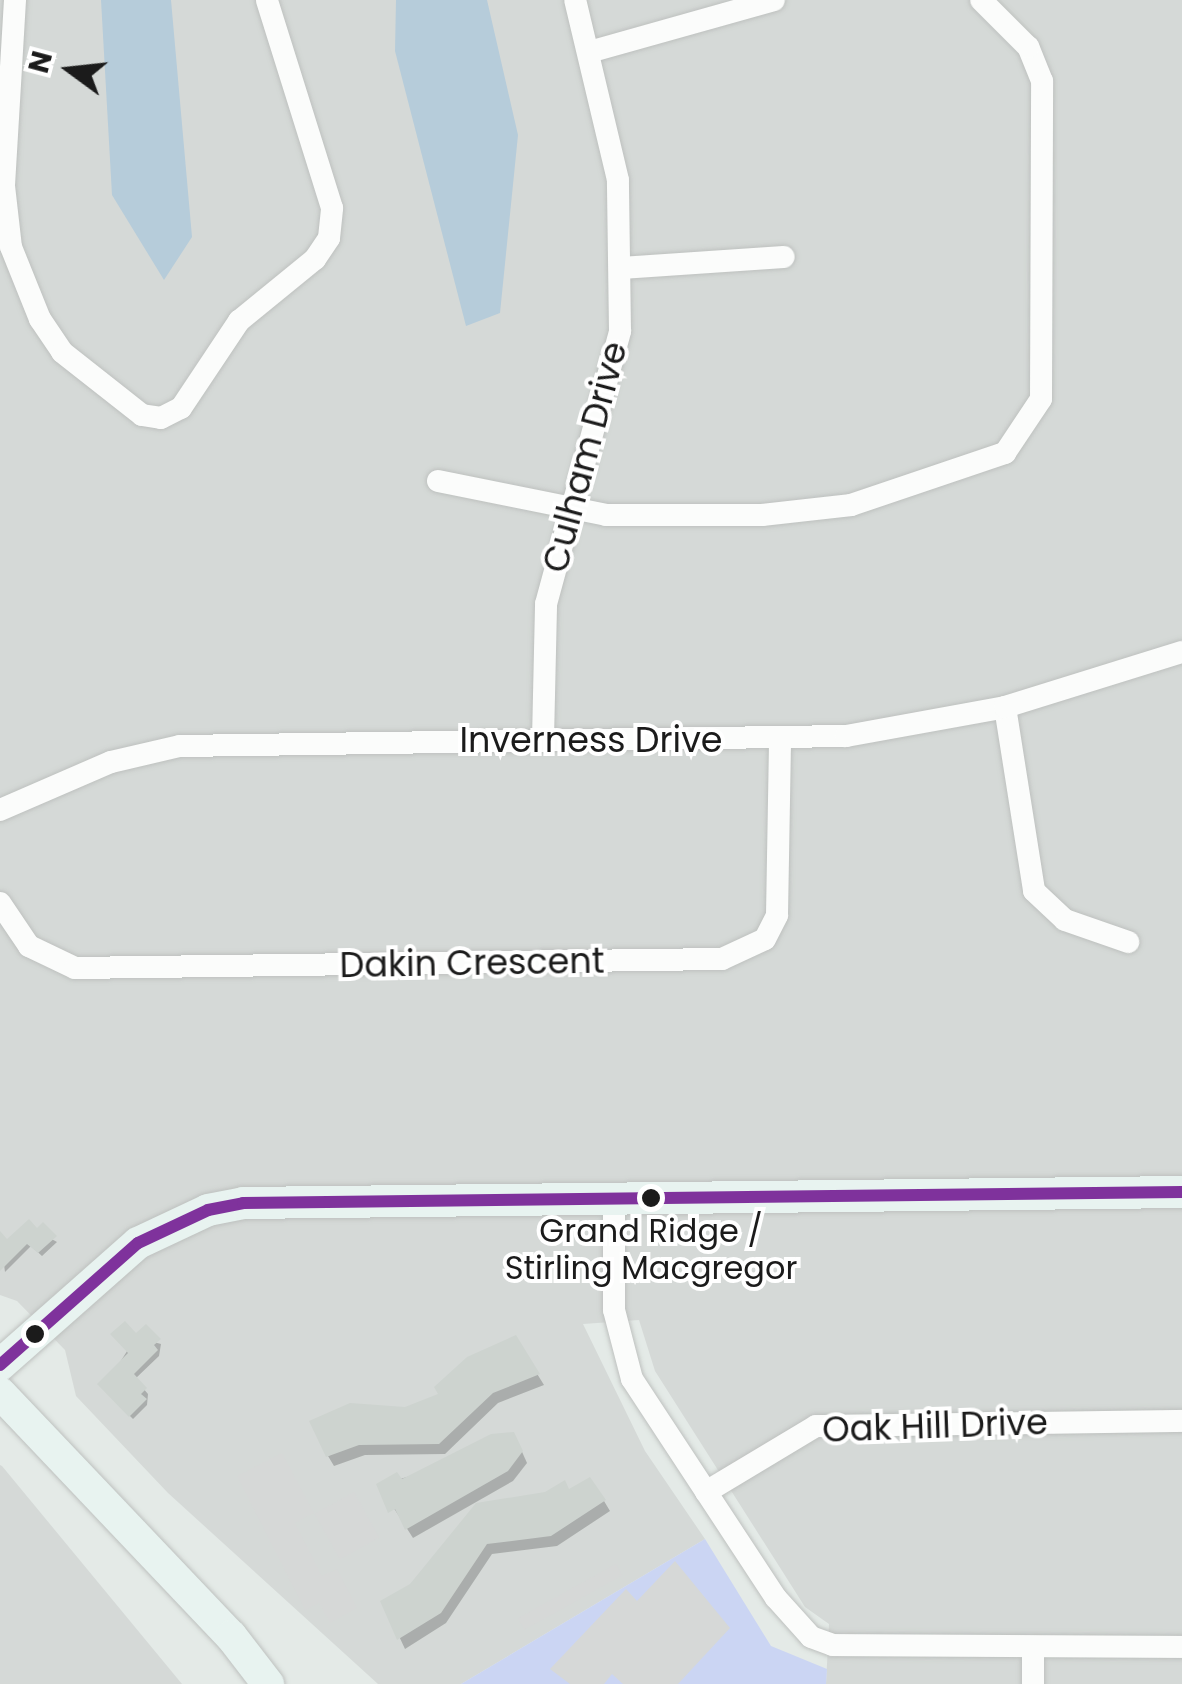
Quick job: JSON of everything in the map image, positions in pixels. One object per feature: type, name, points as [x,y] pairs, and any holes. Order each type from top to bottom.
[{"type":"street","points":[[15,0],[4,186],[11,247],[40,319],[62,352],[142,414],[161,418],[180,408],[240,321],[315,259],[329,238],[332,208],[267,0]]},
{"type":"street","name":"Culham Drive","points":[[543,739],[542,630],[572,510],[614,370],[621,268],[618,180],[575,0]]},
{"type":"street","points":[[589,52],[774,0]]},
{"type":"street","points":[[438,481],[572,510],[762,514],[851,504],[1005,453],[1026,431],[1041,399],[1042,80],[1028,47],[981,0]]},
{"type":"street","points":[[621,268],[784,257]]},
{"type":"street","name":"Inverness Drive","points":[[0,810],[112,762],[180,746],[543,739],[780,740],[846,736],[1005,708],[1182,652]]},
{"type":"street","points":[[1005,708],[1034,891],[1065,920],[1128,942]]},
{"type":"street","name":"Dakin Crescent","points":[[0,903],[29,946],[75,968],[722,959],[765,939],[776,916],[780,740]]},
{"type":"street","points":[[0,1365],[138,1243],[208,1210],[274,1198],[1182,1192]]},
{"type":"street","points":[[614,1195],[619,1347],[706,1492],[776,1598],[812,1637],[833,1645],[1032,1649],[1182,1646]]},
{"type":"street","points":[[0,1393],[231,1636],[268,1684]]},
{"type":"street","name":"Oak Hill Drive","points":[[706,1492],[816,1426],[1182,1422]]},
{"type":"street","points":[[1032,1649],[1034,1684]]},
{"type":"shaded area","points":[[0,0],[1182,0],[1182,1684],[826,1684],[829,1624],[805,1607],[655,1371],[639,1320],[583,1324],[645,1451],[705,1539],[461,1684],[378,1684],[168,1493],[76,1396],[65,1350],[17,1301],[0,1295]]},
{"type":"shaded area","points":[[101,0],[171,0],[192,237],[164,280],[112,195]]},
{"type":"shaded area","points":[[396,0],[487,0],[518,135],[500,313],[466,326],[395,51]]},
{"type":"shaded area","points":[[282,1453],[314,1513],[295,1523],[322,1576],[337,1569],[357,1608],[330,1623],[319,1603],[305,1610],[237,1476]]},
{"type":"shaded area","points":[[2,1466],[182,1684],[0,1684]]},
{"type":"shaded area","points":[[354,1492],[379,1537],[340,1559],[315,1514]]},
{"type":"shaded area","points":[[705,1539],[771,1646],[827,1669],[826,1684],[461,1684]]},
{"type":"shaded area","points":[[675,1561],[730,1628],[678,1684],[623,1684],[612,1674],[604,1684],[570,1684],[550,1669],[626,1589],[637,1601]]},
{"type":"shaded area","points":[[616,1564],[622,1575],[524,1630],[518,1618]]},
{"type":"building","points":[[29,1219],[37,1228],[43,1222],[57,1236],[38,1253],[27,1244],[0,1271],[0,1231],[7,1239]]},
{"type":"building","points":[[125,1321],[136,1333],[146,1324],[161,1339],[154,1345],[158,1350],[134,1374],[147,1388],[141,1394],[147,1399],[129,1417],[97,1384],[128,1353],[110,1334]]},
{"type":"building","points":[[516,1335],[540,1374],[493,1393],[439,1444],[359,1445],[326,1457],[309,1421],[350,1403],[405,1407],[438,1394],[434,1387],[467,1357]]},
{"type":"building","points":[[514,1432],[523,1451],[508,1471],[405,1530],[395,1509],[388,1513],[376,1484],[397,1472],[402,1479],[491,1434]]},
{"type":"building","points":[[590,1477],[606,1500],[551,1536],[487,1544],[441,1613],[397,1640],[380,1601],[410,1584],[476,1503],[545,1492],[565,1480],[569,1489]]},
{"type":"transit line","points":[[0,1365],[138,1243],[208,1210],[243,1203],[1182,1192]]},
{"type":"place","name":"Grand Ridge / Stirling Macgregor","points":[[651,1198]]}]
